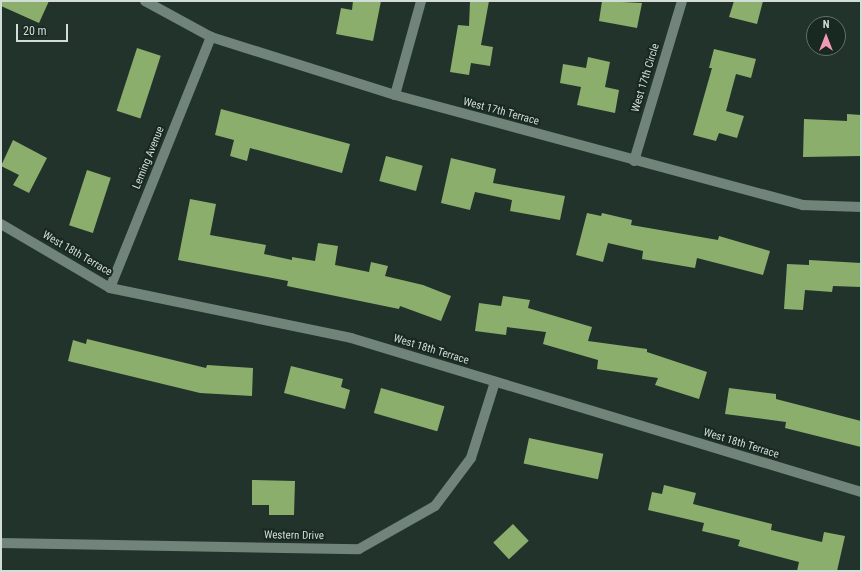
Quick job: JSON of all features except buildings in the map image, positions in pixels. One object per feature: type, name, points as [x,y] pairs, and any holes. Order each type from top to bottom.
[{"type":"street","name":"West 17th Terrace","points":[[145,1],[211,37],[395,95],[634,161],[803,204],[861,207]]},
{"type":"street","points":[[395,95],[421,1]]},
{"type":"street","name":"West 17th Circle","points":[[634,161],[682,1]]},
{"type":"street","name":"Leming Avenue","points":[[110,288],[211,37]]},
{"type":"street","name":"West 18th Terrace","points":[[1,224],[110,288],[351,338],[861,492]]},
{"type":"street","name":"Western Drive","points":[[1,543],[359,549],[435,506],[471,458],[495,382]]}]
